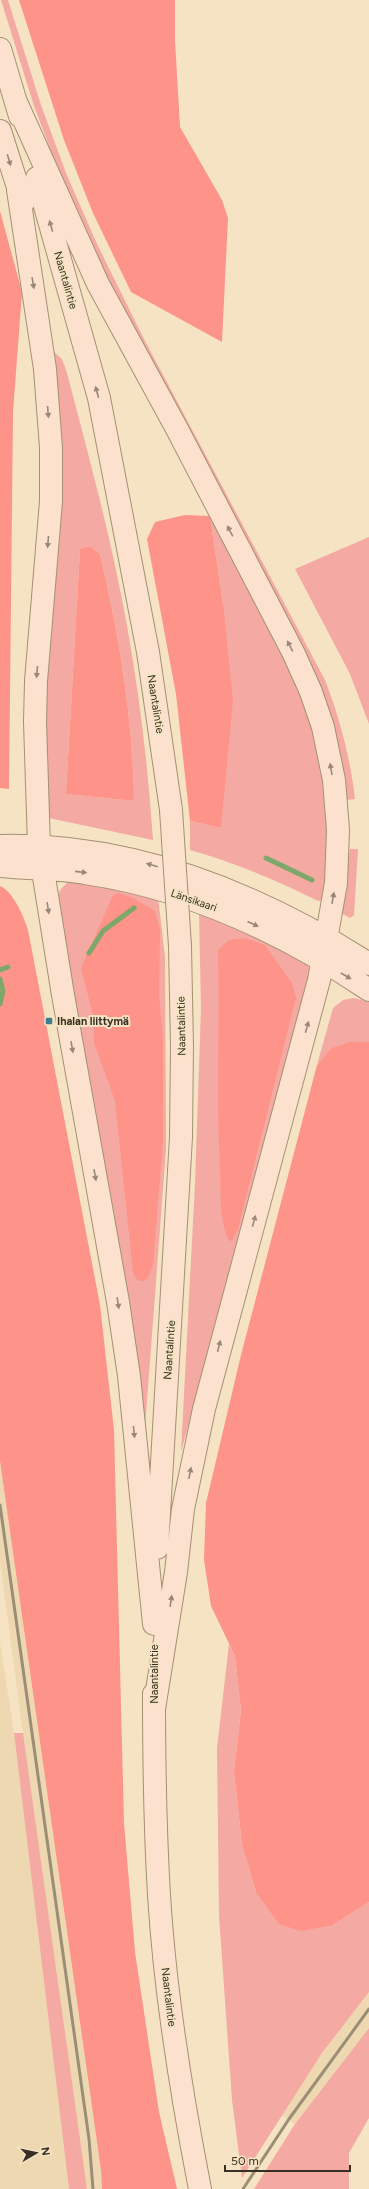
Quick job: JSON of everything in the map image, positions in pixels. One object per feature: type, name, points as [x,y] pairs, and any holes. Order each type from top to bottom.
[{"type":"main road","name":"Naantalintie","points":[[0,49],[99,398],[148,652],[171,810],[180,946],[182,1047],[181,1137],[157,1544],[154,1624],[154,1805],[165,1959],[184,2108],[200,2189]]},
{"type":"main road","points":[[16,102],[98,284],[206,485],[294,654],[311,692],[323,727],[330,758],[338,830],[336,883],[317,987],[204,1409],[184,1509],[154,1709]]},
{"type":"main road","name":"Naantalintie","points":[[0,131],[18,190],[54,288],[85,403],[121,512]]},
{"type":"main road","points":[[18,190],[45,369],[50,448],[51,501],[34,722],[39,846],[129,1376],[154,1624]]},
{"type":"main road","name":"Länsikaari","points":[[0,846],[39,846],[130,858],[168,869],[270,907],[326,936],[369,964]]},
{"type":"main road","name":"Länsikaari","points":[[0,866],[84,872],[165,890],[218,908],[263,928],[369,990]]},
{"type":"shaded area","points":[[1,0],[8,0],[41,105],[66,173],[97,244],[145,341],[325,680],[344,738],[355,799],[347,800],[340,752],[326,711],[117,300],[60,175],[34,106]]},
{"type":"shaded area","points":[[19,0],[175,0],[175,40],[180,127],[222,200],[228,218],[222,342],[131,292],[93,213],[64,140]]},
{"type":"shaded area","points":[[0,211],[22,292],[13,412],[9,789],[0,788]]},
{"type":"shaded area","points":[[54,352],[62,359],[67,373],[100,499],[121,594],[140,706],[149,786],[153,840],[44,817],[52,355]],"holes":[[[90,546],[100,554],[124,677],[131,738],[134,801],[66,794],[80,549]]]},
{"type":"shaded area","points":[[185,515],[210,516],[223,604],[233,700],[221,828],[190,821],[176,694],[147,539],[155,522]]},
{"type":"shaded area","points":[[210,516],[298,682],[313,729],[323,773],[328,812],[329,855],[323,900],[318,901],[256,872],[190,850],[190,821],[221,828],[223,604]]},
{"type":"shaded area","points":[[369,537],[369,724],[350,674],[295,569]]},
{"type":"shaded area","points":[[90,546],[100,554],[119,646],[131,738],[134,801],[66,794],[80,549]]},
{"type":"shaded area","points":[[350,849],[358,849],[354,915],[350,918],[341,913]]},
{"type":"shaded area","points":[[69,881],[158,897],[165,957],[166,1149],[145,1427],[58,897],[60,890]]},
{"type":"shaded area","points":[[0,886],[5,889],[14,899],[24,918],[28,930],[100,1305],[114,1430],[124,1823],[135,1952],[159,2112],[177,2189],[102,2189],[101,2170],[0,1461]]},
{"type":"shaded area","points":[[119,893],[133,898],[155,911],[160,929],[159,995],[163,1040],[163,1141],[153,1265],[148,1278],[143,1281],[136,1279],[133,1272],[115,1101],[94,1043],[93,1015],[81,968],[113,895]]},
{"type":"shaded area","points":[[199,912],[211,915],[307,961],[311,976],[279,1086],[234,1260],[181,1452],[195,1183],[201,1009]]},
{"type":"shaded area","points":[[244,938],[265,945],[292,983],[296,998],[238,1229],[232,1241],[228,1240],[225,1231],[221,1204],[218,1113],[218,950],[229,940]]},
{"type":"shaded area","points":[[354,998],[369,1002],[369,1042],[345,1044],[334,1048],[317,1065],[333,1008],[343,1000]]},
{"type":"shaded area","points":[[350,1042],[369,1042],[369,1902],[333,1925],[301,1931],[279,1924],[256,1892],[242,1845],[234,1771],[241,1710],[235,1656],[211,1606],[204,1560],[206,1503],[241,1355],[317,1065],[332,1048]]},
{"type":"shaded area","points":[[0,1461],[101,2170],[102,2189],[87,2189],[57,1988],[0,1561]]},
{"type":"shaded area","points":[[0,1642],[14,1733],[69,2189],[0,2189]]},
{"type":"shaded area","points":[[229,1644],[235,1656],[241,1710],[234,1771],[242,1845],[256,1892],[333,1925],[369,1902],[369,1992],[322,2053],[242,2178],[232,2100],[219,1916],[217,1748]]},
{"type":"shaded area","points":[[14,1733],[23,1733],[87,2189],[69,2189]]},
{"type":"shaded area","points":[[369,1992],[369,2028],[295,2124],[282,2115],[322,2053]]},
{"type":"shaded area","points":[[369,2028],[369,2118],[349,2153],[349,2189],[254,2189],[295,2124]]},
{"type":"waterway","points":[[266,858],[312,880]]},
{"type":"waterway","points":[[89,953],[103,931],[134,908]]},
{"type":"waterway","points":[[0,970],[8,967]]},
{"type":"waterway","points":[[0,979],[3,991],[0,1004]]},
{"type":"railway","points":[[0,1505],[89,2139],[93,2189]]},
{"type":"railway","points":[[243,2189],[289,2119],[369,2009]]},
{"type":"place","name":"Ihalan liittymä","points":[[49,1021]]}]
